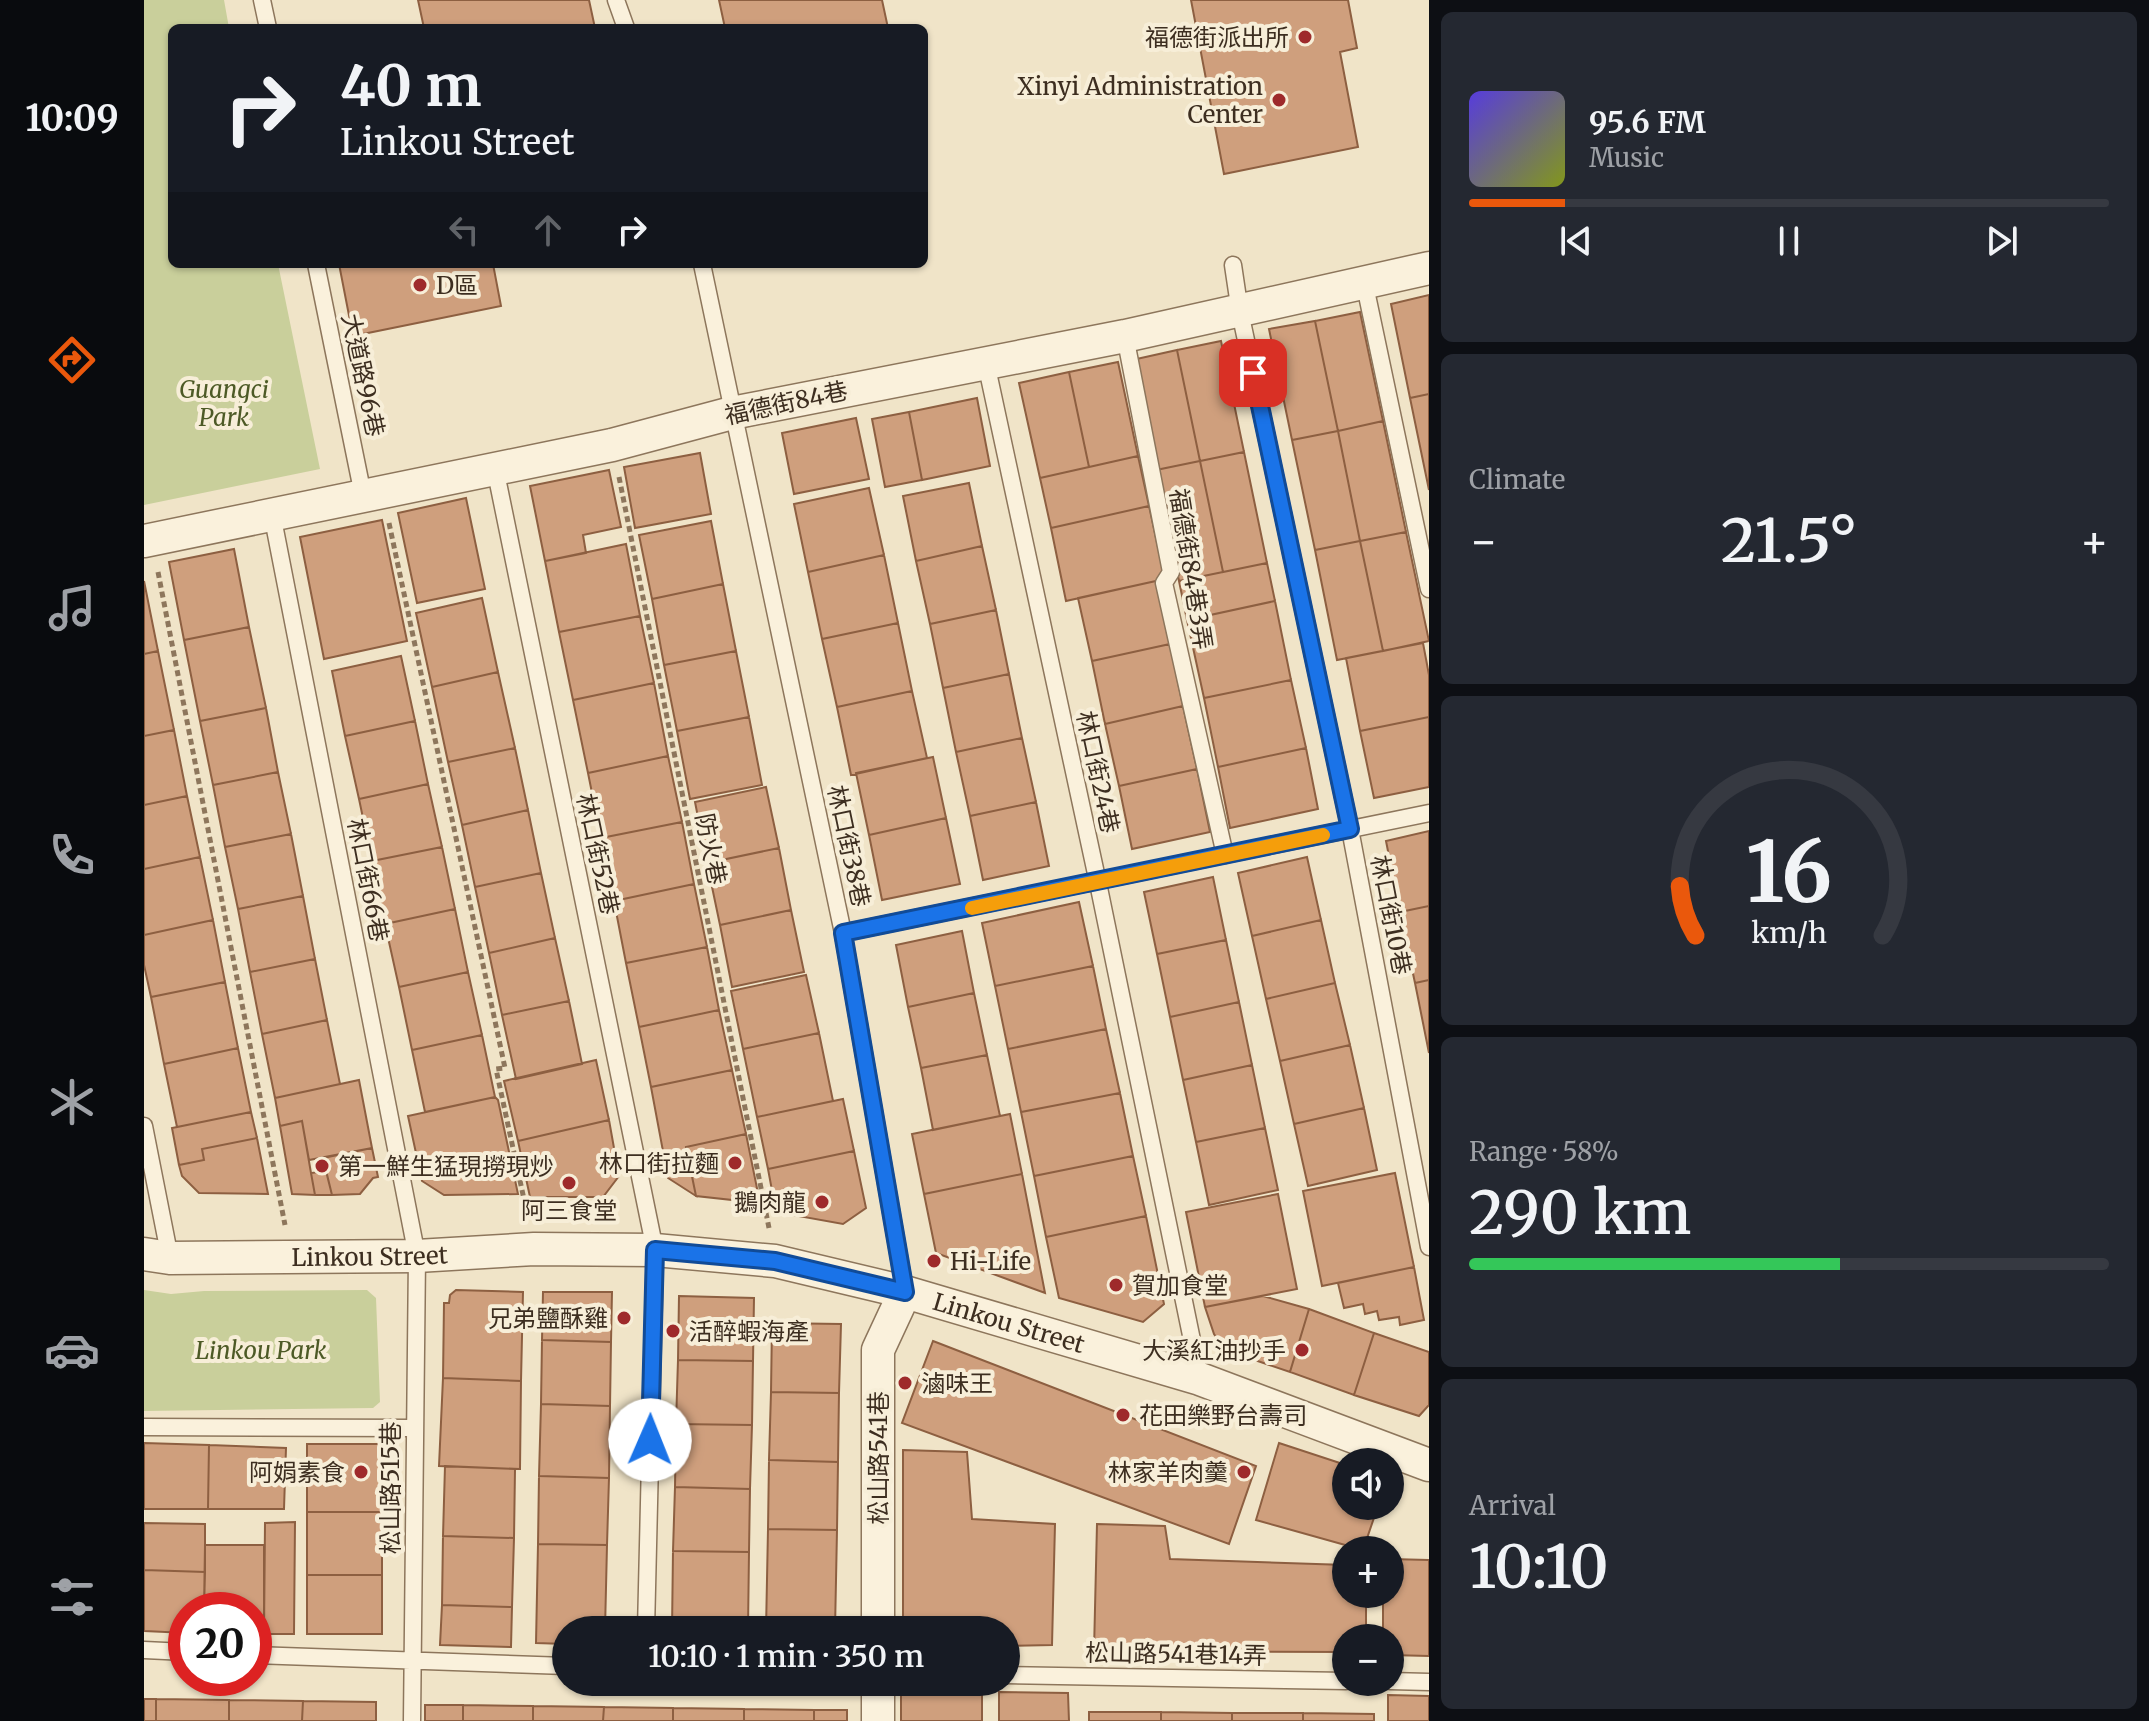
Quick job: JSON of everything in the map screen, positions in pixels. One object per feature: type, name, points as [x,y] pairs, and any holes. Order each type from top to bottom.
[{"type":"street","name":"福德街84巷","points":[[148,540],[612,445],[732,413],[1240,312],[1429,268]]},
{"type":"street","name":"Linkou Street","points":[[157,1256],[417,1256],[534,1249],[655,1250],[775,1261],[905,1292],[1200,1379],[1429,1465]]},
{"type":"street","name":"松山路541巷","points":[[878,1616],[878,1350],[905,1292]]},
{"type":"street","points":[[878,1696],[878,1721]]},
{"type":"lane","points":[[262,0],[267,24]]},
{"type":"lane","points":[[616,0],[625,24]]},
{"type":"lane","name":"林口街10巷","points":[[1233,265],[1240,312],[1350,829],[1429,1247]]},
{"type":"lane","name":"大道路96巷","points":[[317,268],[373,493]]},
{"type":"lane","name":"林口街38巷","points":[[703,268],[843,933],[905,1292]]},
{"type":"lane","points":[[1364,281],[1429,589]]},
{"type":"lane","name":"福德街84巷3弄","points":[[1125,336],[1171,572],[1164,583],[1225,855]]},
{"type":"lane","name":"林口街24巷","points":[[986,363],[1098,883],[1200,1379]]},
{"type":"lane","name":"林口街52巷","points":[[495,468],[655,1250],[646,1616]]},
{"type":"lane","name":"林口街66巷","points":[[272,514],[417,1256]]},
{"type":"lane","points":[[843,933],[1429,813]]},
{"type":"lane","points":[[144,1126],[157,1256]]},
{"type":"lane","name":"松山路515巷","points":[[412,1721],[417,1256]]},
{"type":"lane","points":[[144,1427],[414,1428]]},
{"type":"lane","points":[[144,1650],[168,1651]]},
{"type":"lane","points":[[272,1656],[552,1666]]},
{"type":"lane","name":"松山路541巷14弄","points":[[1020,1675],[1332,1681]]},
{"type":"lane","points":[[1404,1681],[1429,1682]]},
{"type":"path","name":"防火巷","points":[[612,445],[775,1261]]},
{"type":"path","points":[[373,493],[505,1068],[496,1069],[534,1249]]},
{"type":"path","points":[[148,540],[291,1257]]},
{"type":"green space","name":"Guangci Park","points":[[144,0],[224,0],[228,24],[168,24],[168,268],[279,268],[320,469],[144,505]]},
{"type":"green space","name":"Linkou Park","points":[[144,1290],[171,1294],[367,1290],[376,1298],[380,1402],[373,1408],[144,1411]]},
{"type":"building","points":[[418,0],[589,0],[594,24],[423,24]]},
{"type":"building","points":[[719,0],[882,0],[887,24],[724,24]]},
{"type":"building","name":"Xinyi Administration Center","points":[[1191,0],[1348,0],[1357,48],[1340,52],[1358,147],[1224,174]]},
{"type":"building","name":"D區","points":[[340,268],[494,268],[501,306],[353,336]]},
{"type":"building","points":[[1429,295],[1429,394],[1410,398],[1391,304]]},
{"type":"building","points":[[1360,312],[1383,421],[1338,431],[1315,321]]},
{"type":"building","points":[[1315,321],[1338,431],[1292,440],[1269,329]]},
{"type":"building","points":[[1221,341],[1244,452],[1200,461],[1177,350]]},
{"type":"building","points":[[1177,350],[1200,461],[1156,470],[1132,360]]},
{"type":"building","points":[[1118,362],[1138,456],[1089,467],[1069,372]]},
{"type":"building","points":[[1069,372],[1089,467],[1040,478],[1019,383]]},
{"type":"building","points":[[1429,394],[1429,490],[1410,398]]},
{"type":"building","points":[[977,398],[990,466],[922,480],[909,412]]},
{"type":"building","points":[[909,412],[922,480],[885,487],[872,419]]},
{"type":"building","points":[[856,418],[869,479],[794,494],[782,433]]},
{"type":"building","points":[[1383,421],[1406,532],[1360,541],[1338,431]]},
{"type":"building","points":[[1338,431],[1360,541],[1315,550],[1292,440]]},
{"type":"building","points":[[1244,452],[1267,563],[1223,572],[1200,461]]},
{"type":"building","points":[[700,453],[711,514],[635,528],[624,467]]},
{"type":"building","points":[[1138,456],[1149,506],[1051,528],[1040,478]]},
{"type":"building","points":[[1200,461],[1223,572],[1179,581],[1156,470]]},
{"type":"building","points":[[609,470],[621,527],[583,535],[586,553],[545,561],[530,486]]},
{"type":"building","points":[[969,483],[982,546],[916,561],[903,496]]},
{"type":"building","points":[[869,488],[884,555],[808,572],[794,504]]},
{"type":"building","points":[[466,498],[485,589],[417,603],[398,513]]},
{"type":"building","points":[[1149,506],[1165,579],[1066,601],[1051,528]]},
{"type":"building","points":[[382,520],[407,641],[324,659],[300,537]]},
{"type":"building","points":[[711,521],[723,584],[652,599],[639,535]]},
{"type":"building","points":[[1406,532],[1429,641],[1383,651],[1360,541]]},
{"type":"building","points":[[1360,541],[1383,651],[1337,660],[1315,550]]},
{"type":"building","points":[[626,544],[640,616],[559,632],[545,561]]},
{"type":"building","points":[[982,546],[996,610],[930,624],[916,561]]},
{"type":"building","points":[[234,549],[249,627],[184,640],[169,562]]},
{"type":"building","points":[[884,555],[898,623],[822,639],[808,572]]},
{"type":"building","points":[[1267,563],[1275,601],[1187,620],[1179,581]]},
{"type":"building","points":[[144,581],[158,651],[144,654]]},
{"type":"building","points":[[1156,581],[1170,644],[1092,661],[1078,598]]},
{"type":"building","points":[[723,584],[736,651],[664,665],[652,599]]},
{"type":"building","points":[[482,598],[498,672],[432,687],[416,613]]},
{"type":"building","points":[[1275,601],[1291,680],[1204,698],[1187,620]]},
{"type":"building","points":[[996,610],[1009,674],[943,688],[930,624]]},
{"type":"building","points":[[640,616],[654,683],[573,700],[559,632]]},
{"type":"building","points":[[898,623],[912,691],[837,707],[822,639]]},
{"type":"building","points":[[249,627],[266,708],[200,721],[184,640]]},
{"type":"building","points":[[1423,643],[1429,675],[1429,717],[1360,731],[1346,658]]},
{"type":"building","points":[[1170,644],[1183,706],[1105,724],[1092,661]]},
{"type":"building","points":[[158,651],[174,730],[144,736],[144,654]]},
{"type":"building","points":[[736,651],[749,717],[677,731],[664,665]]},
{"type":"building","points":[[401,656],[415,721],[345,736],[332,671]]},
{"type":"building","points":[[498,672],[515,748],[448,762],[432,687]]},
{"type":"building","points":[[1009,674],[1022,738],[956,752],[943,688]]},
{"type":"building","points":[[1291,680],[1306,748],[1218,767],[1204,698]]},
{"type":"building","points":[[654,683],[668,756],[588,773],[573,700]]},
{"type":"building","points":[[912,691],[927,758],[851,775],[837,707]]},
{"type":"building","points":[[1183,706],[1197,769],[1119,786],[1105,724]]},
{"type":"building","points":[[266,708],[278,772],[213,785],[200,721]]},
{"type":"building","points":[[749,717],[762,785],[690,799],[677,731]]},
{"type":"building","points":[[1429,717],[1429,787],[1374,798],[1360,731]]},
{"type":"building","points":[[415,721],[428,784],[359,799],[345,736]]},
{"type":"building","points":[[174,730],[187,796],[144,805],[144,736]]},
{"type":"building","points":[[1022,738],[1036,802],[970,816],[956,752]]},
{"type":"building","points":[[515,748],[528,810],[462,825],[448,762]]},
{"type":"building","points":[[1306,748],[1318,809],[1230,828],[1218,767]]},
{"type":"building","points":[[668,756],[682,822],[601,838],[588,773]]},
{"type":"building","points":[[933,757],[946,818],[869,835],[856,773]]},
{"type":"building","points":[[1197,769],[1210,832],[1132,849],[1119,786]]},
{"type":"building","points":[[278,772],[291,834],[225,847],[213,785]]},
{"type":"building","points":[[428,784],[442,847],[372,861],[359,799]]},
{"type":"building","points":[[766,787],[779,848],[707,863],[695,802]]},
{"type":"building","points":[[187,796],[200,857],[144,869],[144,805]]},
{"type":"building","points":[[1036,802],[1049,866],[983,880],[970,816]]},
{"type":"building","points":[[528,810],[541,873],[475,887],[462,825]]},
{"type":"building","points":[[946,818],[960,884],[882,900],[869,835]]},
{"type":"building","points":[[682,822],[694,884],[614,901],[601,838]]},
{"type":"building","points":[[1429,831],[1429,906],[1400,912],[1386,841]]},
{"type":"building","points":[[291,834],[303,896],[238,909],[225,847]]},
{"type":"building","points":[[442,847],[455,909],[385,924],[372,861]]},
{"type":"building","points":[[779,848],[791,910],[720,925],[707,863]]},
{"type":"building","points":[[200,857],[213,920],[144,935],[144,869]]},
{"type":"building","points":[[1307,857],[1321,920],[1252,936],[1238,873]]},
{"type":"building","points":[[541,873],[555,938],[489,953],[475,887]]},
{"type":"building","points":[[1213,877],[1226,940],[1157,954],[1144,892]]},
{"type":"building","points":[[694,884],[707,947],[626,963],[614,901]]},
{"type":"building","points":[[303,896],[315,959],[250,972],[238,909]]},
{"type":"building","points":[[1079,902],[1093,966],[995,986],[982,923]]},
{"type":"building","points":[[1429,906],[1429,980],[1415,983],[1400,912]]},
{"type":"building","points":[[455,909],[468,972],[399,987],[385,924]]},
{"type":"building","points":[[791,910],[804,972],[732,987],[720,925]]},
{"type":"building","points":[[213,920],[225,982],[151,997],[144,965],[144,935]]},
{"type":"building","points":[[1321,920],[1335,983],[1266,999],[1252,936]]},
{"type":"building","points":[[962,931],[974,993],[908,1007],[896,945]]},
{"type":"building","points":[[555,938],[569,1001],[502,1015],[489,953]]},
{"type":"building","points":[[1226,940],[1239,1002],[1170,1017],[1157,954]]},
{"type":"building","points":[[707,947],[719,1010],[639,1027],[626,963]]},
{"type":"building","points":[[315,959],[327,1020],[262,1034],[250,972]]},
{"type":"building","points":[[1093,966],[1106,1029],[1008,1049],[995,986]]},
{"type":"building","points":[[468,972],[482,1035],[412,1050],[399,987]]},
{"type":"building","points":[[806,975],[819,1033],[743,1049],[731,991]]},
{"type":"building","points":[[1429,980],[1429,1053],[1415,983]]},
{"type":"building","points":[[225,982],[238,1048],[164,1064],[151,997]]},
{"type":"building","points":[[1335,983],[1350,1045],[1280,1061],[1266,999]]},
{"type":"building","points":[[974,993],[987,1055],[921,1068],[908,1007]]},
{"type":"building","points":[[569,1001],[582,1064],[516,1079],[502,1015]]},
{"type":"building","points":[[1239,1002],[1252,1065],[1183,1080],[1170,1017]]},
{"type":"building","points":[[719,1010],[732,1070],[651,1087],[639,1027]]},
{"type":"building","points":[[327,1020],[340,1084],[275,1098],[262,1034]]},
{"type":"building","points":[[1106,1029],[1120,1093],[1021,1112],[1008,1049]]},
{"type":"building","points":[[819,1033],[833,1101],[757,1117],[743,1049]]},
{"type":"building","points":[[482,1035],[495,1097],[425,1112],[412,1050]]},
{"type":"building","points":[[1350,1045],[1364,1108],[1294,1124],[1280,1061]]},
{"type":"building","points":[[238,1048],[251,1112],[177,1127],[164,1064]]},
{"type":"building","points":[[987,1055],[1000,1116],[933,1130],[921,1068]]},
{"type":"building","points":[[596,1060],[609,1120],[518,1141],[504,1081]]},
{"type":"building","points":[[1252,1065],[1265,1128],[1196,1142],[1183,1080]]},
{"type":"building","points":[[732,1070],[746,1134],[686,1147],[696,1196],[668,1178],[651,1087]]},
{"type":"building","points":[[359,1080],[372,1148],[309,1160],[302,1121],[280,1126],[275,1098]]},
{"type":"building","points":[[1120,1093],[1133,1156],[1034,1176],[1021,1112]]},
{"type":"building","points":[[495,1097],[518,1194],[444,1195],[422,1181],[408,1116]]},
{"type":"building","points":[[843,1099],[854,1151],[768,1169],[757,1117]]},
{"type":"building","points":[[1364,1108],[1377,1170],[1308,1186],[1294,1124]]},
{"type":"building","points":[[251,1112],[257,1138],[202,1149],[204,1160],[179,1165],[172,1128]]},
{"type":"building","points":[[1010,1114],[1022,1174],[924,1194],[912,1134]]},
{"type":"building","points":[[609,1120],[619,1176],[603,1197],[530,1197],[518,1141]]},
{"type":"building","points":[[302,1121],[315,1195],[292,1194],[280,1126]]},
{"type":"building","points":[[1265,1128],[1278,1190],[1209,1205],[1196,1142]]},
{"type":"building","points":[[746,1134],[760,1203],[696,1196],[686,1147]]},
{"type":"building","points":[[257,1138],[268,1194],[199,1193],[182,1176],[179,1165],[204,1160],[202,1149]]},
{"type":"building","points":[[372,1148],[378,1177],[373,1178],[360,1194],[332,1195],[323,1158]]},
{"type":"building","points":[[854,1151],[866,1208],[843,1224],[776,1212],[768,1169]]},
{"type":"building","points":[[1133,1156],[1146,1216],[1046,1237],[1034,1176]]},
{"type":"building","points":[[326,1171],[332,1195],[315,1195],[311,1173]]},
{"type":"building","points":[[1395,1173],[1414,1267],[1322,1286],[1303,1191]]},
{"type":"building","points":[[1022,1174],[1045,1293],[936,1253],[924,1194]]},
{"type":"building","points":[[1278,1194],[1297,1289],[1205,1307],[1186,1212]]},
{"type":"building","points":[[1146,1216],[1164,1304],[1143,1322],[1059,1298],[1046,1237]]},
{"type":"building","points":[[1414,1267],[1424,1320],[1400,1325],[1399,1317],[1379,1320],[1377,1311],[1365,1314],[1363,1304],[1344,1308],[1338,1283]]},
{"type":"building","points":[[456,1290],[523,1292],[521,1381],[443,1378],[444,1303],[449,1303],[450,1295]]},
{"type":"building","points":[[543,1292],[612,1292],[611,1342],[542,1340]]},
{"type":"building","points":[[679,1296],[754,1298],[753,1361],[678,1360]]},
{"type":"building","points":[[1263,1296],[1309,1309],[1290,1372],[1225,1350],[1214,1334],[1205,1307]]},
{"type":"building","points":[[1309,1309],[1374,1333],[1354,1395],[1290,1372]]},
{"type":"building","points":[[772,1323],[841,1324],[839,1393],[771,1392]]},
{"type":"building","points":[[1374,1333],[1429,1352],[1429,1405],[1419,1416],[1354,1395]]},
{"type":"building","points":[[542,1340],[611,1342],[610,1406],[541,1404]]},
{"type":"building","points":[[933,1341],[1256,1466],[1229,1544],[902,1423]]},
{"type":"building","points":[[678,1360],[753,1361],[752,1425],[676,1424]]},
{"type":"building","points":[[443,1378],[521,1381],[520,1469],[439,1466]]},
{"type":"building","points":[[771,1392],[839,1393],[838,1462],[769,1460]]},
{"type":"building","points":[[541,1404],[610,1406],[609,1478],[539,1476]]},
{"type":"building","points":[[676,1424],[752,1425],[750,1489],[675,1487]]},
{"type":"building","points":[[144,1443],[209,1445],[208,1509],[144,1509]]},
{"type":"building","points":[[1279,1443],[1332,1460],[1332,1520],[1373,1520],[1368,1536],[1332,1536],[1332,1541],[1256,1520]]},
{"type":"building","points":[[307,1444],[383,1444],[382,1512],[307,1512]]},
{"type":"building","points":[[209,1445],[286,1448],[284,1509],[208,1509]]},
{"type":"building","points":[[903,1450],[967,1452],[972,1519],[1055,1524],[1052,1645],[1020,1646],[1020,1616],[903,1616]]},
{"type":"building","points":[[769,1460],[838,1462],[837,1530],[768,1529]]},
{"type":"building","points":[[445,1466],[515,1469],[514,1538],[443,1536]]},
{"type":"building","points":[[539,1476],[609,1478],[607,1545],[538,1544]]},
{"type":"building","points":[[675,1487],[750,1489],[749,1552],[673,1551]]},
{"type":"building","points":[[307,1512],[382,1512],[382,1575],[307,1575]]},
{"type":"building","points":[[295,1522],[294,1634],[272,1634],[272,1592],[264,1592],[265,1523]]},
{"type":"building","points":[[144,1523],[205,1524],[205,1572],[144,1570]]},
{"type":"building","points":[[1097,1524],[1165,1526],[1170,1559],[1332,1565],[1332,1608],[1366,1608],[1366,1624],[1332,1624],[1332,1652],[1094,1651]]},
{"type":"building","points":[[768,1529],[837,1530],[835,1616],[766,1616]]},
{"type":"building","points":[[443,1536],[514,1538],[512,1607],[442,1605]]},
{"type":"building","points":[[538,1544],[607,1545],[605,1616],[552,1616],[552,1644],[536,1643]]},
{"type":"building","points":[[205,1545],[264,1545],[264,1592],[204,1592]]},
{"type":"building","points":[[673,1551],[749,1552],[748,1616],[672,1616]]},
{"type":"building","points":[[1404,1559],[1429,1560],[1429,1656],[1404,1655],[1404,1624],[1383,1624],[1383,1608],[1404,1608]]},
{"type":"building","points":[[144,1570],[205,1572],[204,1592],[168,1592],[168,1632],[144,1631]]},
{"type":"building","points":[[307,1575],[382,1575],[382,1634],[307,1634]]},
{"type":"building","points":[[442,1605],[512,1607],[511,1647],[440,1645]]},
{"type":"building","points":[[1020,1692],[1068,1693],[1069,1721],[999,1721],[999,1696],[1020,1696]]},
{"type":"building","points":[[901,1696],[982,1696],[982,1721],[901,1721]]},
{"type":"building","points":[[1388,1696],[1429,1696],[1429,1721],[1388,1721]]},
{"type":"building","points":[[144,1699],[156,1699],[156,1721],[144,1721]]},
{"type":"building","points":[[156,1699],[229,1700],[229,1721],[156,1721]]},
{"type":"building","points":[[229,1700],[303,1701],[302,1721],[229,1721]]},
{"type":"building","points":[[303,1701],[376,1702],[376,1721],[302,1721]]},
{"type":"building","points":[[425,1705],[463,1705],[463,1721],[425,1721]]},
{"type":"building","points":[[463,1705],[533,1706],[533,1721],[463,1721]]},
{"type":"building","points":[[533,1706],[604,1707],[603,1721],[533,1721]]},
{"type":"building","points":[[604,1707],[673,1708],[673,1721],[603,1721]]},
{"type":"building","points":[[673,1708],[744,1709],[744,1721],[673,1721]]},
{"type":"building","points":[[744,1709],[814,1710],[814,1721],[744,1721]]},
{"type":"building","points":[[814,1710],[847,1710],[847,1721],[814,1721]]},
{"type":"building","points":[[1089,1712],[1161,1712],[1161,1721],[1089,1721]]},
{"type":"building","points":[[1161,1712],[1232,1713],[1232,1721],[1161,1721]]},
{"type":"building","points":[[1232,1713],[1303,1713],[1303,1721],[1232,1721]]},
{"type":"building","points":[[1303,1713],[1374,1714],[1374,1721],[1303,1721]]},
{"type":"slow traffic","points":[[972,908],[1323,835]]},
{"type":"place","name":"福德街派出所","points":[[1305,37]]},
{"type":"place","name":"Xinyi Administration Center","points":[[1279,100]]},
{"type":"place","name":"D區","points":[[420,285]]},
{"type":"place","name":"林口街拉麵","points":[[735,1163]]},
{"type":"place","name":"第一鮮生猛現撈現炒","points":[[322,1166]]},
{"type":"place","name":"阿三食堂","points":[[569,1183]]},
{"type":"place","name":"鵝肉龍","points":[[822,1202]]},
{"type":"place","name":"Hi-Life","points":[[934,1261]]},
{"type":"place","name":"賀加食堂","points":[[1116,1285]]},
{"type":"place","name":"兄弟鹽酥雞","points":[[624,1318]]},
{"type":"place","name":"活醉蝦海產","points":[[673,1331]]},
{"type":"place","name":"大溪紅油抄手","points":[[1302,1350]]},
{"type":"place","name":"滷味王","points":[[905,1383]]},
{"type":"place","name":"花田樂野台壽司","points":[[1123,1415]]},
{"type":"place","name":"阿娟素食","points":[[361,1472]]},
{"type":"place","name":"林家羊肉羹","points":[[1244,1472]]},
{"type":"route","points":[[650,1440],[655,1250],[775,1261],[905,1292],[843,933],[1350,829],[1253,373]]}]
